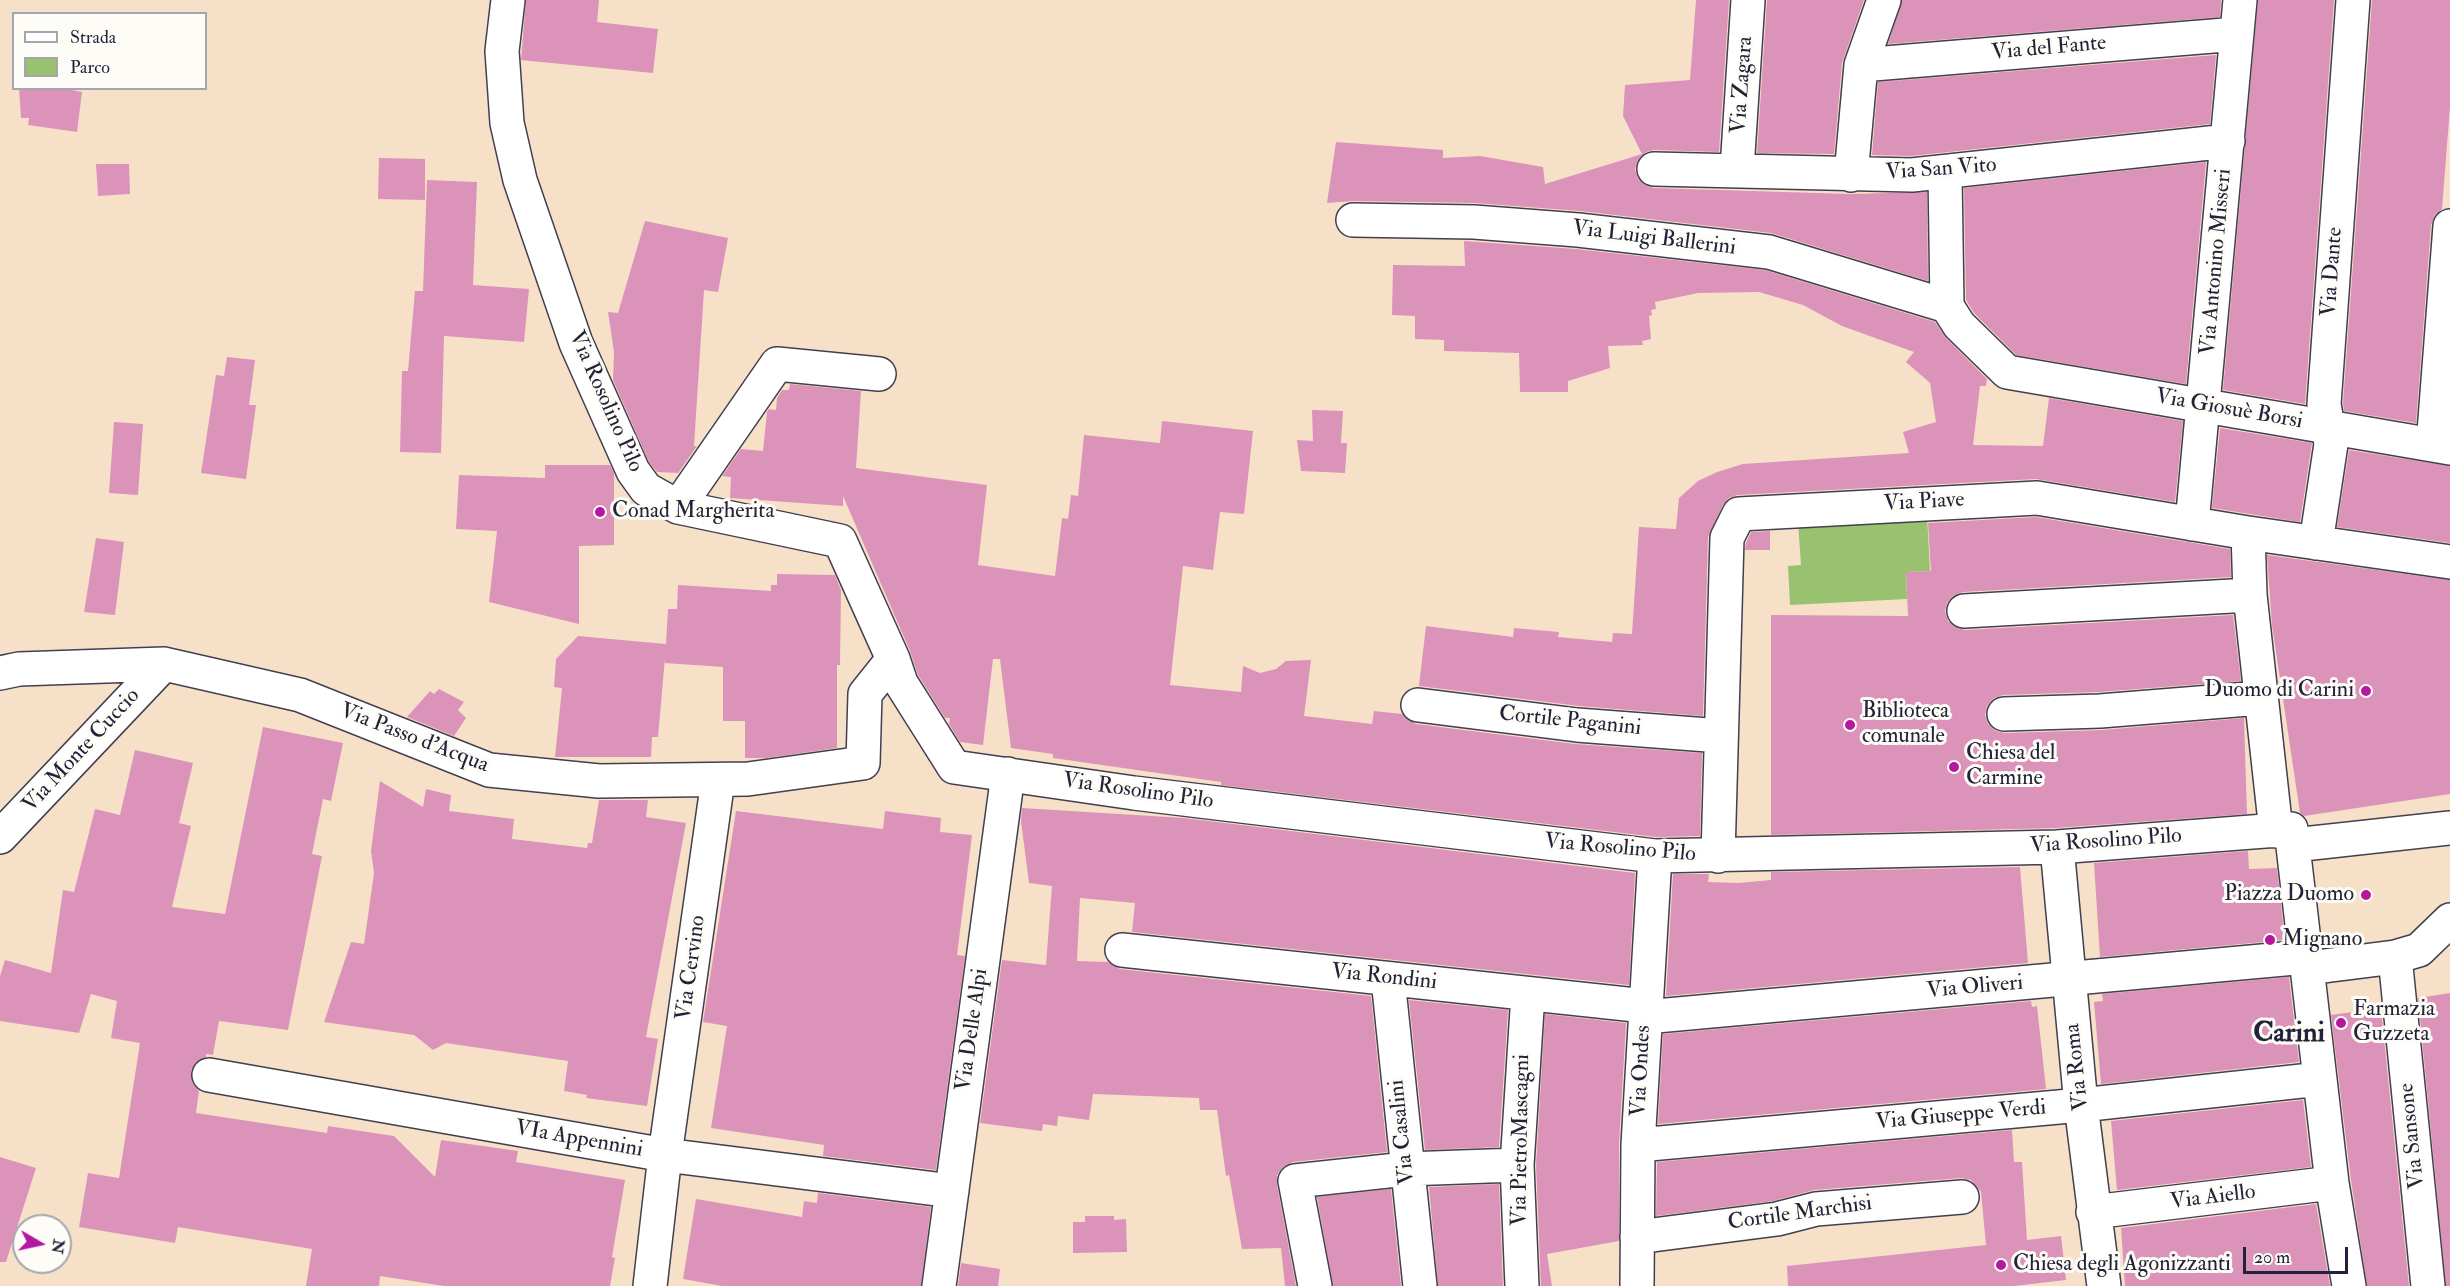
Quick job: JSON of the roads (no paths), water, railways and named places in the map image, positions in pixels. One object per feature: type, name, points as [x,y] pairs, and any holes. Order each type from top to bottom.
[{"type":"street","name":"Via Rosolino Pilo","points":[[508,0],[502,51],[507,123],[524,190],[576,343],[633,471],[646,489],[678,507],[840,541],[893,659],[901,683],[954,766],[1134,793],[1655,856],[2056,847],[2450,828]]},
{"type":"street","name":"Via Zagara","points":[[1737,170],[1748,0]]},
{"type":"street","points":[[1851,175],[1861,65],[1884,0]]},
{"type":"street","name":"Via Antonino Misseri","points":[[2192,524],[2240,0]]},
{"type":"street","name":"Via Dante","points":[[2316,543],[2331,444],[2324,404],[2353,0]]},
{"type":"street","name":"Via del Fante","points":[[1861,65],[2237,34]]},
{"type":"street","name":"Via San Vito","points":[[1654,169],[1912,175],[2228,141]]},
{"type":"street","points":[[1945,173],[1947,306]]},
{"type":"street","name":"Via Luigi Ballerini","points":[[1353,220],[1474,222],[1532,226],[1769,252],[1947,306]]},
{"type":"street","points":[[2441,446],[2450,226]]},
{"type":"street","name":"Via Giosuè Borsi","points":[[1947,306],[1959,325],[2007,372],[2441,446]]},
{"type":"street","points":[[678,507],[777,364],[879,374]]},
{"type":"street","name":"Via Piave","points":[[1718,856],[1727,538],[1739,514],[2037,498],[2248,533],[2450,562]]},
{"type":"street","points":[[2248,533],[2250,595],[2261,698],[2287,835],[2308,974],[2332,1183],[2349,1286]]},
{"type":"street","points":[[1964,611],[2250,595]]},
{"type":"street","name":"Via Passo d'Acqua","points":[[0,673],[19,669],[164,664],[300,695],[489,770],[599,781],[718,780],[748,779],[863,763],[865,694],[893,659]]},
{"type":"street","name":"Via Monte Cuccio","points":[[0,837],[164,664]]},
{"type":"street","points":[[2004,714],[2100,711],[2261,698]]},
{"type":"street","name":"Cortile Paganini","points":[[1418,705],[1578,724],[1721,736]]},
{"type":"street","name":"Via Delle Alpi","points":[[939,1286],[1008,774]]},
{"type":"street","name":"Via Cervino","points":[[650,1286],[665,1155],[718,780]]},
{"type":"street","name":"Via Roma","points":[[2056,847],[2081,1105],[2104,1286]]},
{"type":"street","name":"Via Ondes","points":[[1637,1286],[1638,1145],[1655,856]]},
{"type":"street","points":[[2308,974],[2397,971],[2419,950],[2449,927]]},
{"type":"street","name":"Via Rondini","points":[[1122,950],[1528,994],[1645,1012]]},
{"type":"street","name":"Via Sansone","points":[[2397,971],[2437,1251],[2428,1286]]},
{"type":"street","name":"Via Oliveri","points":[[1645,1012],[2068,979],[2308,974]]},
{"type":"street","name":"Via Casalini","points":[[1388,979],[1420,1286]]},
{"type":"street","name":"Via PietroMascagni","points":[[1522,1286],[1516,1165],[1528,994]]},
{"type":"street","name":"VIa Appennini","points":[[209,1075],[665,1155],[952,1191]]},
{"type":"street","name":"Via Giuseppe Verdi","points":[[1638,1145],[2081,1105],[2320,1079]]},
{"type":"street","points":[[1315,1286],[1295,1181],[1406,1169],[1516,1165]]},
{"type":"street","name":"Via Aiello","points":[[2093,1212],[2332,1183]]},
{"type":"street","name":"Cortile Marchisi","points":[[1637,1237],[1777,1219],[1816,1209],[1962,1197]]},
{"type":"place","name":"Conad Margherita","points":[[600,512]]},
{"type":"place","name":"Duomo di Carini","points":[[2366,691]]},
{"type":"place","name":"Biblioteca comunale","points":[[1850,725]]},
{"type":"place","name":"Chiesa del Carmine","points":[[1954,767]]},
{"type":"place","name":"Piazza Duomo","points":[[2366,895]]},
{"type":"place","name":"Mignano","points":[[2270,940]]},
{"type":"place","name":"Farmazia Guzzeta","points":[[2341,1023]]},
{"type":"place","name":"Chiesa degli Agonizzanti","points":[[2001,1265]]},
{"type":"district","name":"Carini","points":[[2289,1035]]}]
